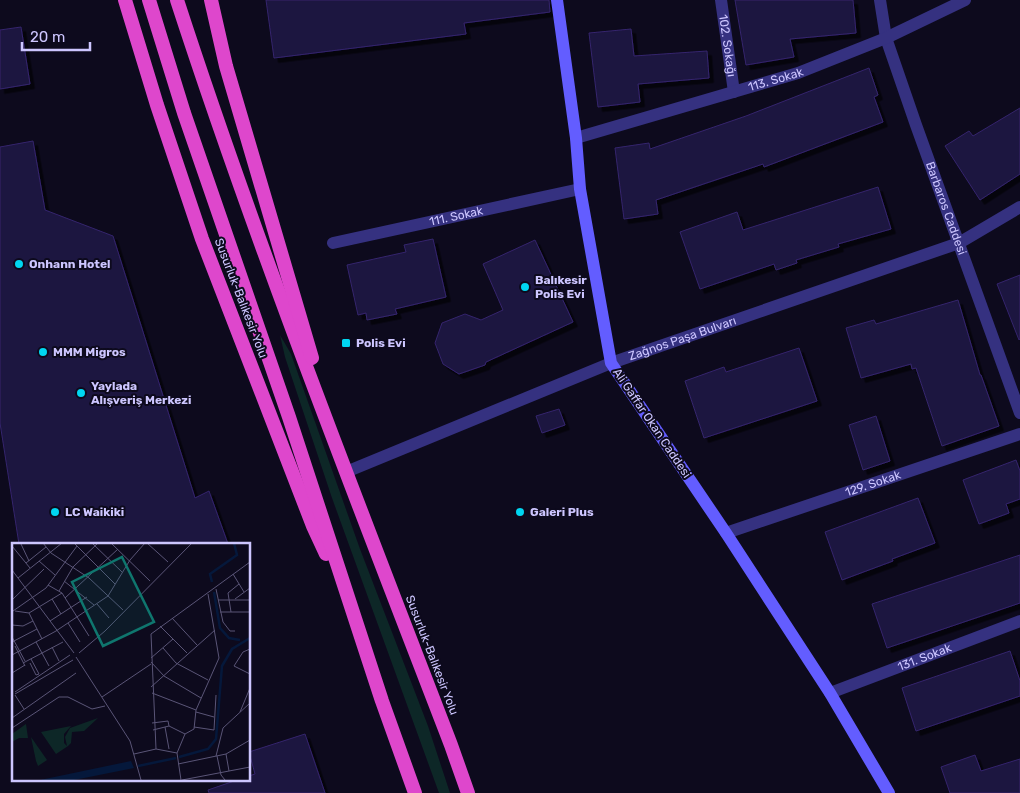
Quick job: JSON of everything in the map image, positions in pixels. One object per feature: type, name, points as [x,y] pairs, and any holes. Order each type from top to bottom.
[{"type":"highway","name":"Susurluk-Balıkesir Yolu","points":[[125,0],[157,105],[202,239],[312,526],[348,600]]},
{"type":"highway","name":"Susurluk-Balıkesir Yolu","points":[[149,0],[184,113],[289,417],[348,600],[415,793]]},
{"type":"highway","name":"Susurluk-Balıkesir Yolu","points":[[177,0],[209,99],[319,404],[468,793]]},
{"type":"highway","name":"Susurluk-Balıkesir Yolu","points":[[211,0],[226,66],[346,472]]},
{"type":"main road","name":"Ali Gaffar Okan Caddesi","points":[[557,0],[576,138],[580,189],[612,363],[830,693],[889,793]]},
{"type":"street","name":"102. Sokağı","points":[[721,0],[734,92]]},
{"type":"street","name":"Barbaros Caddesi","points":[[880,0],[886,38],[1020,413]]},
{"type":"street","name":"113. Sokak","points":[[576,138],[798,73],[886,38],[965,0]]},
{"type":"street","name":"111. Sokak","points":[[333,243],[580,189]]},
{"type":"street","name":"Zağnos Paşa Bulvarı","points":[[346,472],[612,363],[959,243],[1020,208]]},
{"type":"street","name":"129. Sokak","points":[[726,533],[1020,434]]},
{"type":"street","name":"131. Sokak","points":[[830,693],[1020,621]]},
{"type":"green space","points":[[280,335],[291,354],[360,549],[428,726],[450,793],[439,793],[332,498],[285,357]]},
{"type":"building","points":[[266,0],[549,0],[550,12],[464,23],[466,34],[274,58]]},
{"type":"building","points":[[735,0],[853,0],[856,33],[790,39],[794,57],[746,65]]},
{"type":"building","points":[[21,27],[30,84],[0,89],[0,30]]},
{"type":"building","points":[[631,29],[634,56],[707,51],[709,78],[638,84],[640,102],[598,107],[589,33]]},
{"type":"building","points":[[869,68],[878,95],[874,97],[883,122],[764,167],[763,164],[656,200],[658,214],[624,219],[615,148],[649,143],[650,149],[746,116]]},
{"type":"building","points":[[1020,108],[1020,174],[980,200],[945,146],[969,131],[973,136]]},
{"type":"building","name":"Yaylada Alışveriş Merkezi","points":[[33,141],[45,210],[113,236],[195,498],[209,491],[228,543],[19,543],[0,423],[0,147]]},
{"type":"building","points":[[878,187],[891,229],[838,244],[839,247],[796,260],[797,263],[776,270],[774,264],[700,289],[680,232],[737,212],[743,230]]},
{"type":"building","points":[[433,239],[446,297],[395,309],[397,314],[367,320],[366,313],[358,315],[347,265],[406,252],[404,245]]},
{"type":"building","name":"Balıkesir Polis Evi","points":[[535,240],[573,322],[486,362],[485,365],[459,374],[443,364],[435,343],[442,323],[465,314],[481,320],[503,310],[483,264]]},
{"type":"building","points":[[1020,275],[1020,339],[1019,340],[997,284]]},
{"type":"building","points":[[958,300],[980,375],[999,426],[942,446],[916,368],[912,369],[911,364],[861,378],[846,328],[874,320],[876,324]]},
{"type":"building","points":[[799,348],[817,401],[704,438],[685,381],[724,367],[726,372]]},
{"type":"building","points":[[559,409],[565,425],[542,433],[536,416]]},
{"type":"building","points":[[876,416],[890,461],[863,470],[849,425]]},
{"type":"building","points":[[1016,460],[1020,471],[1020,499],[1006,504],[1009,513],[979,524],[963,480]]},
{"type":"building","points":[[918,498],[935,543],[842,580],[825,532]]},
{"type":"building","points":[[1020,555],[1020,603],[887,648],[872,604]]},
{"type":"building","points":[[1010,651],[1020,681],[1020,696],[916,731],[902,688]]},
{"type":"building","points":[[305,734],[325,793],[209,793],[208,790],[237,780],[250,780],[250,776],[255,774],[250,752]]},
{"type":"building","points":[[975,755],[981,771],[1020,759],[1020,793],[950,793],[941,767]]},
{"type":"place","name":"Onhann Hotel","points":[[19,264]]},
{"type":"place","name":"Balıkesir Polis Evi","points":[[525,287]]},
{"type":"place","name":"Polis Evi","points":[[346,343]]},
{"type":"place","name":"MMM Migros","points":[[43,352]]},
{"type":"place","name":"Yaylada Alışveriş Merkezi","points":[[81,393]]},
{"type":"place","name":"LC Waikiki","points":[[55,512]]},
{"type":"place","name":"Galeri Plus","points":[[520,512]]}]
